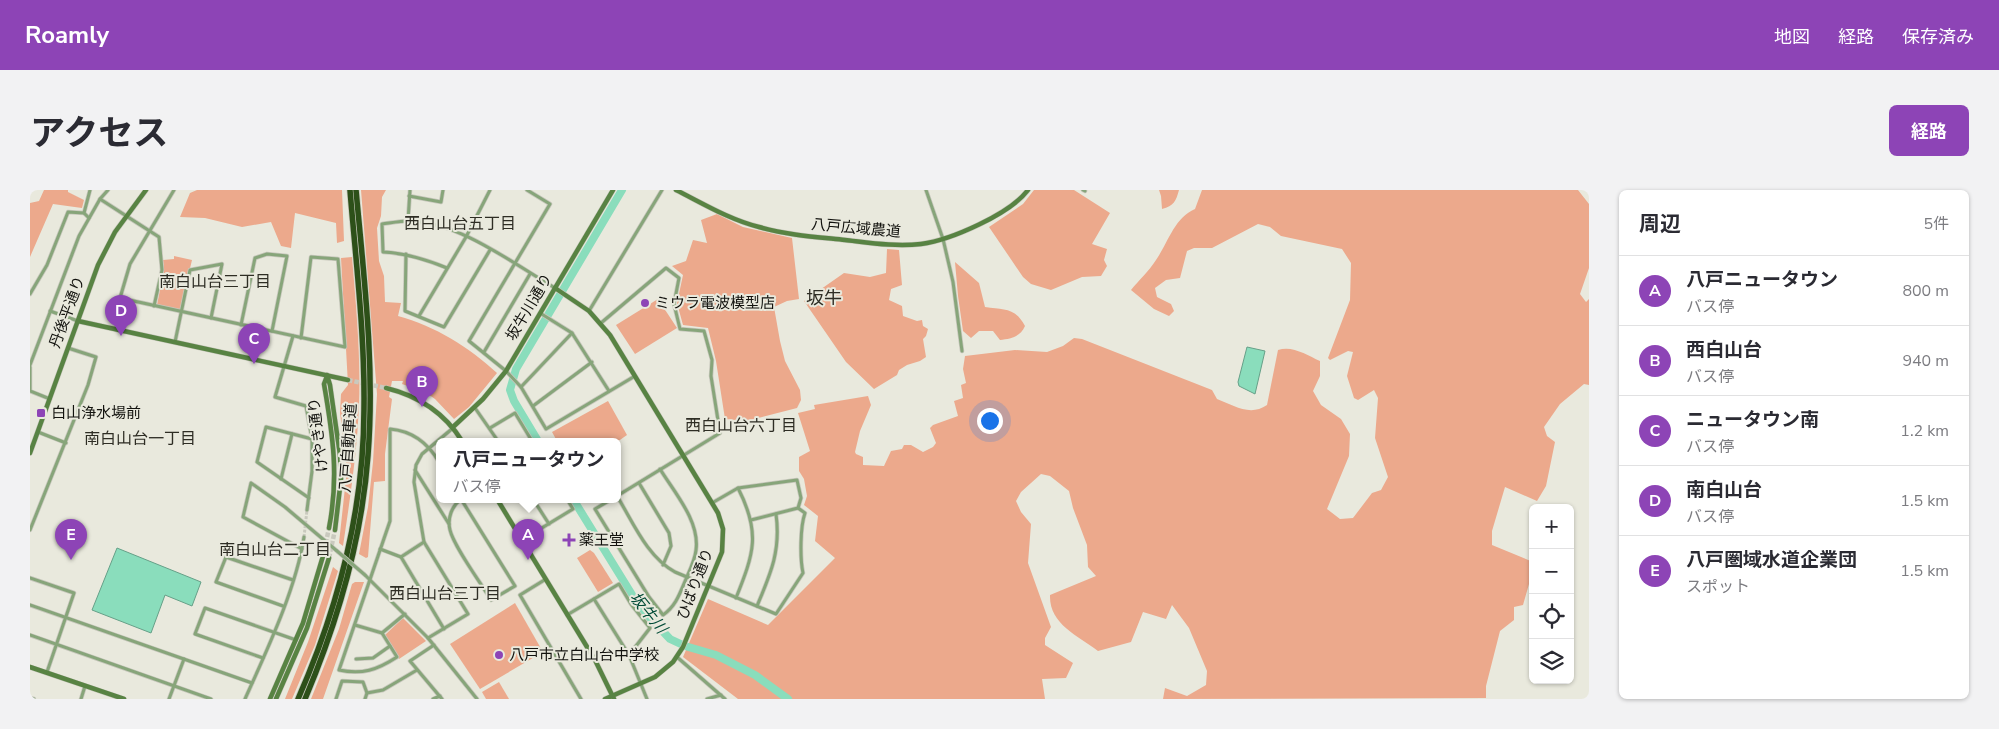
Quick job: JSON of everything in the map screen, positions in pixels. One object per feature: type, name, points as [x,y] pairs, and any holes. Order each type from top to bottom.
[{"type":"highway","name":"八戸自動車道","points":[[298,699],[324,634],[337,593],[351,532],[362,460],[364,366],[350,190]]},
{"type":"highway","name":"八戸自動車道","points":[[304,699],[328,640],[345,586],[359,527],[368,455],[370,381],[368,334],[356,190]]},
{"type":"street","points":[[84,213],[90,190]]},
{"type":"street","points":[[50,398],[30,391],[30,366],[79,236],[100,199],[108,190]]},
{"type":"street","name":"丹後平通り","points":[[30,453],[105,249],[126,216],[146,190]]},
{"type":"street","points":[[174,190],[130,264],[120,298],[181,312],[272,331],[301,338],[345,347],[338,259],[311,257],[301,338]]},
{"type":"street","points":[[408,221],[410,190]]},
{"type":"street","points":[[409,196],[441,202],[443,190]]},
{"type":"street","points":[[419,316],[466,236],[490,190]]},
{"type":"street","points":[[527,190],[550,204],[469,341],[506,370],[521,387],[546,429],[635,376]]},
{"type":"street","name":"坂牛川通り","points":[[453,428],[474,408],[506,370],[556,289],[613,190]]},
{"type":"street","points":[[589,311],[662,190]]},
{"type":"street","name":"八戸広域農道","points":[[676,190],[757,227],[786,233],[894,245],[923,244],[943,239],[1000,214],[1022,198],[1028,190]]},
{"type":"street","points":[[926,190],[943,239],[953,282],[962,351]]},
{"type":"street","points":[[100,199],[159,237],[162,270],[154,306]]},
{"type":"street","points":[[30,294],[47,265],[68,212],[84,213],[89,218]]},
{"type":"street","points":[[447,268],[406,254],[383,252],[382,224],[408,221],[443,227],[466,236],[556,289]]},
{"type":"street","points":[[406,254],[405,311],[444,327],[490,250]]},
{"type":"street","points":[[241,325],[255,258],[267,254],[287,256],[272,331]]},
{"type":"street","points":[[175,342],[190,270],[222,264],[211,318]]},
{"type":"street","points":[[601,323],[666,268],[679,278],[674,304],[680,329],[704,331],[712,360],[711,376],[720,432],[621,493]]},
{"type":"street","points":[[484,352],[530,274]]},
{"type":"street","name":"ひばり通り","points":[[556,289],[589,311],[610,335],[712,502],[720,519],[723,543],[720,559],[686,642],[678,654],[661,673],[642,685],[614,698],[606,699]]},
{"type":"street","points":[[50,311],[78,321],[348,380]]},
{"type":"street","points":[[541,314],[572,333],[592,362],[609,392]]},
{"type":"street","points":[[521,387],[572,333]]},
{"type":"street","points":[[293,336],[275,397],[306,406],[312,439],[312,471],[307,510]]},
{"type":"street","points":[[30,528],[66,443],[88,385],[96,357],[68,347]]},
{"type":"street","points":[[533,406],[592,362]]},
{"type":"street","name":"けやき通り","points":[[327,375],[324,384],[336,461],[334,505],[330,528]]},
{"type":"street","name":"けやき通り","points":[[327,375],[340,455],[341,479],[335,530]]},
{"type":"street","points":[[386,388],[403,393],[426,404],[453,428],[460,438]]},
{"type":"street","points":[[474,408],[496,438]]},
{"type":"street","points":[[490,428],[515,413],[530,438]]},
{"type":"street","points":[[309,498],[257,462],[266,427],[312,439]]},
{"type":"street","points":[[440,438],[453,428]]},
{"type":"street","points":[[354,625],[382,633],[397,657],[381,667],[363,672],[339,670],[354,625],[380,549],[390,521],[390,429],[404,432],[430,446],[436,457]]},
{"type":"street","points":[[38,432],[66,443]]},
{"type":"street","points":[[281,479],[292,434]]},
{"type":"street","points":[[428,638],[468,614],[424,542],[414,482],[415,470],[422,454],[436,441]]},
{"type":"street","points":[[605,503],[595,509],[649,597],[663,615],[675,604],[686,577],[696,548],[696,531],[692,520],[660,469]]},
{"type":"street","points":[[415,470],[449,525],[452,537],[491,600],[515,586],[463,503]]},
{"type":"street","points":[[712,502],[738,488],[796,479],[801,498],[798,508]]},
{"type":"street","points":[[639,482],[669,534],[671,546],[663,565]]},
{"type":"street","points":[[302,549],[242,517],[251,483],[285,507],[370,579],[428,638],[477,699]]},
{"type":"street","points":[[736,598],[750,560],[753,538],[751,520],[738,488]]},
{"type":"street","points":[[449,525],[454,506],[457,503]]},
{"type":"street","points":[[499,503],[595,660],[614,698]]},
{"type":"street","points":[[536,503],[549,524]]},
{"type":"street","points":[[522,540],[573,509],[569,503]]},
{"type":"street","points":[[621,503],[650,550],[663,565],[708,587],[776,614],[804,573],[800,560],[801,528],[805,513],[798,508]]},
{"type":"street","points":[[751,520],[798,508]]},
{"type":"street","points":[[757,606],[774,563],[778,538],[776,514]]},
{"type":"street","points":[[245,699],[274,632],[293,580],[304,537]]},
{"type":"street","points":[[401,557],[424,542]]},
{"type":"street","points":[[380,549],[401,557],[444,629]]},
{"type":"street","points":[[283,606],[216,582],[226,557],[293,580]]},
{"type":"street","points":[[270,699],[297,640],[326,557],[307,628],[276,699]]},
{"type":"street","points":[[30,578],[74,593],[47,672]]},
{"type":"street","points":[[546,579],[520,595],[581,699]]},
{"type":"street","points":[[567,615],[619,584],[631,604],[650,628],[629,655]]},
{"type":"street","points":[[594,599],[629,655],[647,699]]},
{"type":"street","points":[[30,605],[252,683]]},
{"type":"street","points":[[263,658],[195,634],[205,608],[297,640]]},
{"type":"street","points":[[382,633],[405,614]]},
{"type":"street","points":[[30,635],[211,699]]},
{"type":"street","points":[[356,659],[373,658],[390,646]]},
{"type":"street","points":[[433,699],[441,697],[410,660],[434,646]]},
{"type":"street","points":[[678,654],[726,699]]},
{"type":"street","points":[[169,699],[184,659]]},
{"type":"street","points":[[30,667],[124,699]]},
{"type":"street","points":[[367,693],[383,690],[418,670]]},
{"type":"street","points":[[336,699],[342,681],[363,682],[367,693],[365,699]]},
{"type":"street","points":[[81,699],[86,686]]},
{"type":"street","points":[[707,699],[721,695]]},
{"type":"street","points":[[30,698],[34,699]]},
{"type":"shaded area","points":[[44,190],[68,190],[68,192],[84,200],[82,208],[53,204],[30,257],[30,203],[39,201]]},
{"type":"shaded area","points":[[197,190],[342,190],[344,241],[337,243],[336,223],[295,213],[291,248],[281,246],[271,222],[242,227],[205,218],[180,217],[190,193]]},
{"type":"shaded area","points":[[361,190],[386,190],[382,197],[381,216],[377,228],[379,261],[384,276],[385,302],[401,303],[398,316],[425,325],[451,338],[497,373],[469,407],[454,419],[435,399],[425,392],[402,384],[403,381],[392,381],[389,397],[392,399],[385,454],[385,481],[374,482],[368,557],[366,558],[359,554],[368,507],[377,394]]},
{"type":"shaded area","points":[[1034,190],[1074,190],[1110,213],[1092,244],[1107,249],[1104,260],[1107,266],[1101,276],[1082,277],[1051,290],[1031,284],[1023,277],[989,227],[1023,204]]},
{"type":"shaded area","points":[[1159,190],[1179,190],[1174,203],[1162,209]]},
{"type":"shaded area","points":[[1202,190],[1578,190],[1589,204],[1589,268],[1580,294],[1586,302],[1589,299],[1589,385],[1584,384],[1560,404],[1544,427],[1547,436],[1555,442],[1546,486],[1537,501],[1505,487],[1492,531],[1492,545],[1529,560],[1529,584],[1523,605],[1514,607],[1514,620],[1500,631],[1486,686],[1486,698],[1163,699],[1165,688],[1187,696],[1206,685],[1207,671],[1189,628],[1172,605],[1166,619],[1143,612],[1131,642],[1098,651],[1073,634],[1059,621],[1054,614],[1050,595],[1096,576],[1088,567],[1087,545],[1073,508],[1069,491],[1050,476],[1041,474],[1021,492],[1016,501],[1021,512],[1031,524],[1028,563],[1051,627],[1045,638],[1045,645],[1073,663],[1066,678],[1042,679],[1045,699],[738,699],[683,657],[708,599],[768,625],[835,558],[815,541],[818,516],[804,505],[807,496],[804,479],[799,471],[799,457],[810,451],[798,413],[815,409],[814,405],[868,396],[871,405],[860,431],[855,452],[863,457],[863,465],[884,466],[891,451],[902,449],[904,445],[911,445],[923,452],[933,447],[936,443],[930,428],[933,425],[958,416],[954,401],[963,398],[961,385],[966,383],[963,369],[965,356],[1015,350],[1047,352],[1063,346],[1074,338],[1082,339],[1212,390],[1217,399],[1229,404],[1242,409],[1254,410],[1267,405],[1278,350],[1289,349],[1305,354],[1320,361],[1320,376],[1313,391],[1321,405],[1341,419],[1350,434],[1349,456],[1327,509],[1340,519],[1353,518],[1372,493],[1381,490],[1388,477],[1375,438],[1378,398],[1374,390],[1358,400],[1354,398],[1347,376],[1353,352],[1348,351],[1330,360],[1328,358],[1350,300],[1351,263],[1342,249],[1281,236],[1270,227],[1258,224],[1212,248],[1194,248],[1187,251],[1180,278],[1166,280],[1155,288],[1157,297],[1171,304],[1174,311],[1169,316],[1154,309],[1131,290],[1153,264],[1172,231],[1182,218],[1195,209]]},
{"type":"shaded area","points":[[717,214],[743,227],[792,238],[799,299],[787,301],[774,307],[785,361],[800,390],[801,400],[797,408],[747,421],[725,419],[716,361],[708,328],[683,325],[677,303],[683,275],[672,266],[686,261],[693,240],[707,243],[701,220]]},
{"type":"shaded area","points":[[887,249],[899,250],[902,285],[891,289],[889,300],[902,306],[903,316],[917,321],[922,320],[923,326],[928,329],[923,339],[926,357],[907,365],[899,370],[897,375],[874,389],[846,362],[804,301],[844,273],[870,277],[886,273]]},
{"type":"shaded area","points":[[174,256],[192,260],[180,310],[157,305],[164,270],[163,260],[174,259]]},
{"type":"shaded area","points":[[352,257],[359,350],[359,406],[355,459],[343,546],[339,543],[347,469],[340,413],[341,394],[348,385],[341,258]]},
{"type":"shaded area","points":[[955,262],[979,283],[985,307],[1008,310],[1017,315],[1025,326],[1021,333],[1011,338],[1000,340],[993,331],[979,331],[971,338],[963,331]]},
{"type":"shaded area","points":[[658,299],[677,328],[635,354],[616,325]]},
{"type":"shaded area","points":[[1247,347],[1265,351],[1255,394],[1239,386],[1238,382]]},
{"type":"shaded area","points":[[608,401],[627,435],[621,439],[555,438],[552,432]]},
{"type":"shaded area","points":[[117,548],[201,582],[192,606],[165,595],[151,633],[92,610]]},
{"type":"shaded area","points":[[590,550],[594,553],[613,583],[598,592],[577,558]]},
{"type":"shaded area","points":[[333,567],[338,571],[315,645],[292,699],[285,699],[308,642]]},
{"type":"shaded area","points":[[364,582],[323,699],[311,699],[339,629],[352,584]]},
{"type":"shaded area","points":[[515,603],[543,652],[480,689],[450,644]]},
{"type":"shaded area","points":[[403,618],[426,641],[399,659],[385,635]]},
{"type":"shaded area","points":[[499,682],[509,699],[486,699],[482,692]]},
{"type":"waterway","name":"坂牛川","points":[[536,438],[514,401],[510,390],[516,369],[622,190]]},
{"type":"waterway","name":"坂牛川","points":[[575,503],[639,606],[670,639],[685,646],[716,655],[755,675],[788,699]]},
{"type":"tunnel","points":[[348,380],[386,388]]},
{"type":"tunnel","points":[[304,537],[307,510]]},
{"type":"tunnel","points":[[323,556],[329,528]]},
{"type":"tunnel","points":[[329,558],[335,530]]},
{"type":"place","name":"ミウラ電波模型店","points":[[645,303]]},
{"type":"place","name":"南白山台","points":[[121,336]]},
{"type":"place","name":"ニュータウン南","points":[[254,364]]},
{"type":"place","name":"西白山台","points":[[422,407]]},
{"type":"place","name":"白山浄水場前","points":[[41,413]]},
{"type":"place","name":"薬王堂","points":[[569,540]]},
{"type":"place","name":"八戸圏域水道企業団","points":[[71,560]]},
{"type":"place","name":"八戸ニュータウン","points":[[528,560]]},
{"type":"place","name":"八戸市立白山台中学校","points":[[499,655]]},
{"type":"district","name":"西白山台五丁目","points":[[460,224]]},
{"type":"district","name":"南白山台三丁目","points":[[215,282]]},
{"type":"district","name":"坂牛","points":[[824,298]]},
{"type":"district","name":"西白山台六丁目","points":[[741,426]]},
{"type":"district","name":"南白山台一丁目","points":[[140,439]]},
{"type":"district","name":"南白山台二丁目","points":[[275,550]]},
{"type":"district","name":"西白山台三丁目","points":[[445,594]]}]
